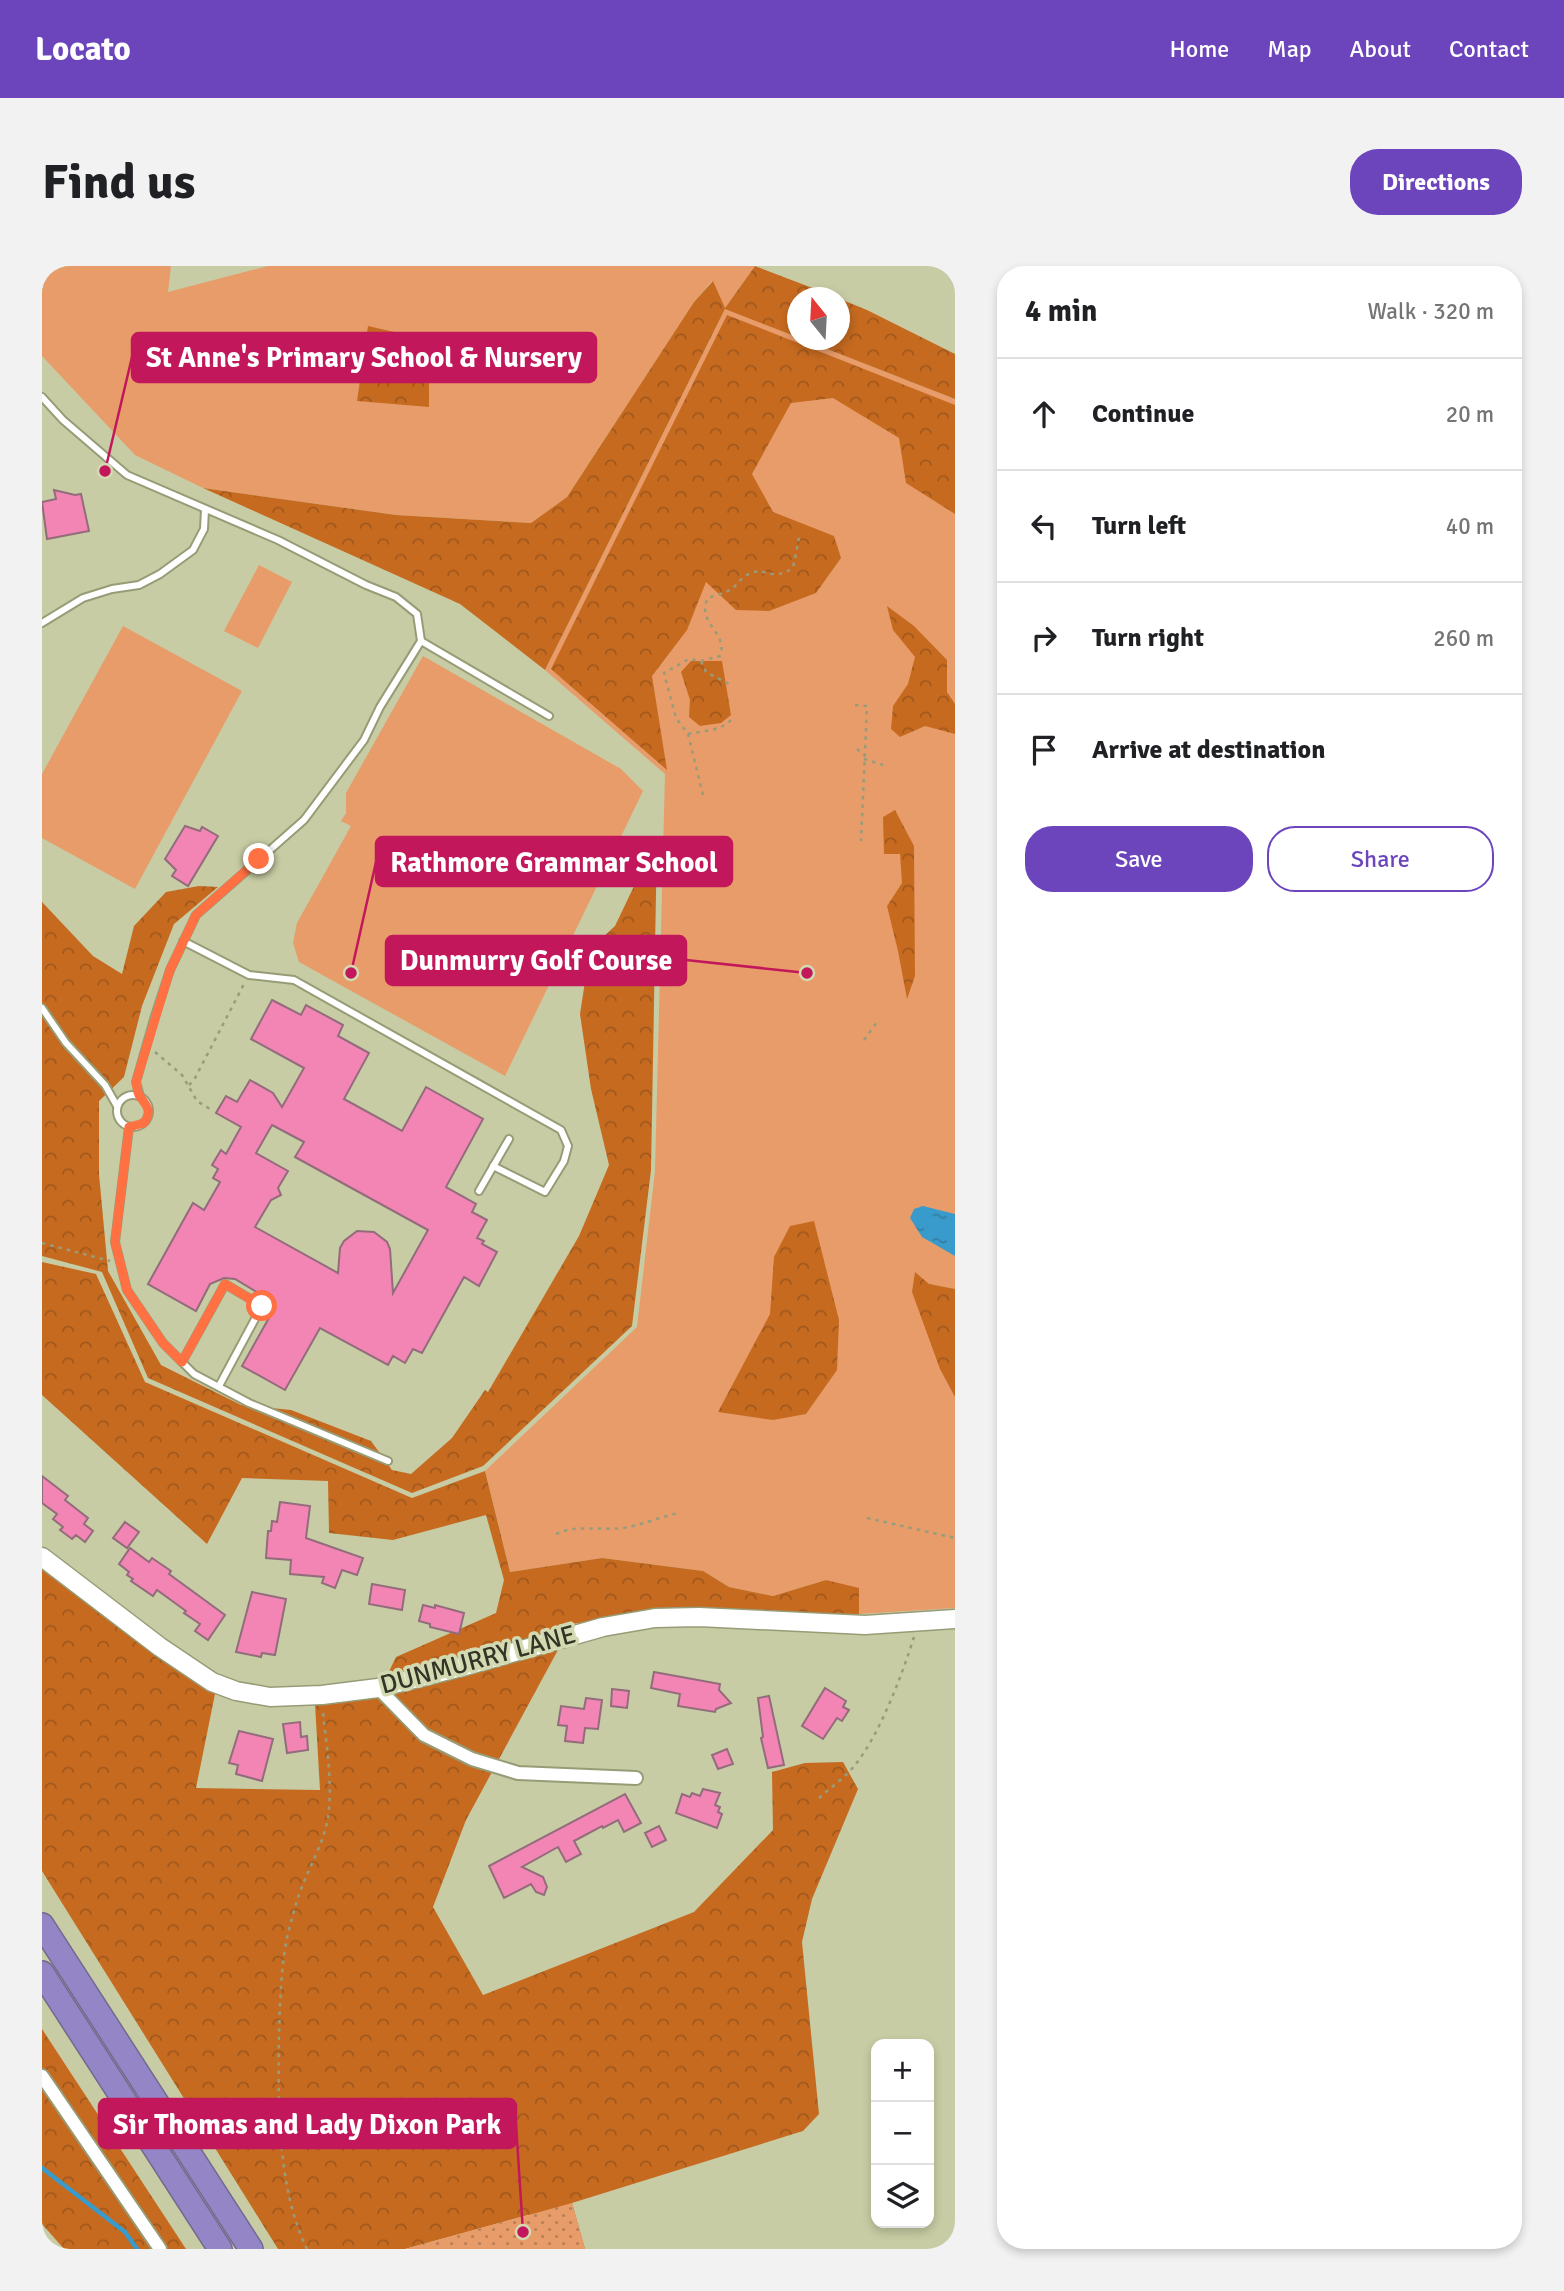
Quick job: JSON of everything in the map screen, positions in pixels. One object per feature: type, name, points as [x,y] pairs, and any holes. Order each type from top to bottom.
[{"type":"highway","points":[[42,1925],[251,2249]]},
{"type":"highway","points":[[42,1973],[220,2249]]},
{"type":"street","name":"DUNMURRY LANE","points":[[42,1557],[160,1647],[212,1682],[258,1696],[322,1695],[378,1688],[465,1667],[603,1627],[655,1618],[699,1616],[865,1625],[955,1619]]},
{"type":"street","points":[[378,1688],[424,1735],[472,1759],[518,1773],[636,1778]]},
{"type":"street","points":[[42,2076],[160,2249]]},
{"type":"lane","points":[[42,397],[63,420],[127,475],[278,540],[366,585],[396,597],[416,614],[421,641],[380,707],[365,740],[304,820],[196,915],[170,970],[136,1082],[140,1096],[149,1109],[147,1119],[139,1126],[129,1127],[120,1121],[117,1106],[105,1085],[66,1043],[42,1008]]},
{"type":"lane","points":[[42,623],[83,598],[111,589],[139,585],[193,551],[204,529],[205,509]]},
{"type":"lane","points":[[421,641],[549,716]]},
{"type":"lane","points":[[184,941],[249,975],[294,980],[551,1122],[561,1130],[568,1146],[564,1161],[540,1199]]},
{"type":"lane","points":[[117,1106],[129,1095],[140,1096]]},
{"type":"lane","points":[[129,1127],[115,1242],[127,1290],[163,1343],[194,1374],[249,1403],[388,1461]]},
{"type":"lane","points":[[479,1191],[509,1139]]},
{"type":"lane","points":[[493,1166],[545,1192]]},
{"type":"lane","points":[[182,1362],[225,1284],[262,1306],[219,1386]]},
{"type":"path","points":[[704,795],[688,734],[676,718],[664,673],[689,659],[701,661],[720,656],[721,642],[704,610],[708,598],[727,592],[751,572],[782,574],[793,568],[800,533]]},
{"type":"path","points":[[701,661],[706,672],[729,684]]},
{"type":"path","points":[[855,705],[867,706],[861,841]]},
{"type":"path","points":[[688,734],[716,729],[731,720]]},
{"type":"path","points":[[857,749],[864,757],[883,765]]},
{"type":"path","points":[[189,1086],[249,975]]},
{"type":"path","points":[[864,1040],[877,1022]]},
{"type":"path","points":[[147,1045],[182,1075],[197,1101],[210,1110]]},
{"type":"path","points":[[42,1243],[120,1264]]},
{"type":"path","points":[[556,1534],[572,1529],[622,1528],[678,1513]]},
{"type":"path","points":[[867,1518],[955,1538]]},
{"type":"path","points":[[819,1798],[855,1765],[870,1741],[903,1672],[919,1621]]},
{"type":"path","points":[[307,2249],[292,2205],[280,2140],[280,1995],[288,1935],[300,1893],[328,1818],[330,1786],[322,1695]]},
{"type":"shaded area","points":[[42,266],[171,266],[168,292],[268,266],[755,266],[725,308],[787,333],[787,350],[830,350],[955,399],[955,1608],[859,1614],[858,1589],[826,1580],[773,1596],[729,1587],[702,1571],[602,1558],[510,1572],[485,1471],[637,1327],[655,1171],[665,774],[545,670],[725,309],[712,281],[694,302],[567,497],[531,523],[396,515],[203,488],[135,455],[42,356]]},
{"type":"shaded area","points":[[259,565],[292,582],[258,648],[224,631]]},
{"type":"shaded area","points":[[123,626],[242,691],[135,889],[42,838],[42,774]]},
{"type":"shaded area","points":[[423,656],[621,769],[643,791],[505,1076],[299,962],[293,943],[297,923],[351,826],[341,821],[346,813],[346,793]]},
{"type":"shaded area","points":[[572,2203],[585,2249],[405,2249]]},
{"type":"green space","points":[[755,266],[810,287],[787,287],[787,333],[725,309],[545,670],[460,604],[203,488],[396,515],[531,523],[567,497],[694,302],[713,281],[725,308]]},
{"type":"green space","points":[[850,303],[955,354],[955,399],[830,350],[850,350]]},
{"type":"green space","points":[[727,315],[787,339],[787,350],[816,350],[955,405],[955,514],[906,483],[899,438],[833,398],[791,403],[752,474],[773,512],[834,536],[841,558],[816,593],[769,611],[736,610],[706,582],[687,630],[652,676],[667,770],[551,669]]},
{"type":"green space","points":[[368,326],[429,340],[429,407],[357,401]]},
{"type":"green space","points":[[887,606],[914,626],[947,660],[947,692],[955,704],[955,734],[925,726],[900,737],[891,729],[893,706],[908,684],[915,657],[893,630]]},
{"type":"green space","points":[[691,661],[722,661],[731,715],[721,723],[700,726],[689,717],[690,700],[681,672]]},
{"type":"green space","points":[[895,810],[914,846],[915,976],[907,999],[887,906],[902,883],[900,854],[884,854],[883,817]]},
{"type":"green space","points":[[657,838],[651,1170],[632,1326],[483,1466],[412,1493],[148,1378],[102,1272],[42,1256],[42,902],[93,956],[122,974],[134,926],[166,892],[199,886],[218,887],[174,924],[142,1006],[124,1077],[99,1101],[99,1174],[108,1271],[161,1365],[241,1405],[291,1410],[371,1441],[392,1470],[411,1474],[452,1438],[485,1390],[488,1392],[579,1236],[609,1165],[591,1089],[580,1014],[590,949],[615,926]]},
{"type":"green space","points":[[814,1221],[839,1320],[837,1370],[806,1414],[773,1420],[718,1412],[770,1314],[774,1257],[790,1226]]},
{"type":"green space","points":[[42,1262],[96,1274],[145,1382],[412,1498],[485,1471],[510,1572],[602,1558],[703,1571],[729,1587],[773,1596],[826,1580],[859,1588],[859,1614],[654,1612],[572,1624],[466,1820],[433,1907],[483,1995],[694,1912],[773,1830],[772,1772],[805,1763],[843,1762],[858,1789],[812,1899],[802,1942],[819,2114],[803,2131],[572,2203],[585,2249],[528,2215],[405,2249],[278,2249],[42,1871],[42,1557],[217,1684],[196,1788],[320,1790],[315,1704],[379,1692],[396,1657],[496,1613],[504,1580],[486,1515],[393,1540],[329,1533],[328,1481],[242,1478],[207,1544],[42,1395]]},
{"type":"green space","points":[[915,1272],[929,1284],[955,1289],[955,1397],[940,1369],[912,1292]]},
{"type":"green space","points":[[42,2029],[186,2249],[64,2249],[42,2224]]},
{"type":"water","points":[[923,1206],[955,1214],[955,1256],[922,1237],[910,1218],[914,1209]]},
{"type":"building","points":[[54,490],[81,494],[89,531],[47,539],[42,502],[56,499]]},
{"type":"building","points":[[185,826],[200,831],[202,827],[218,836],[188,886],[172,876],[176,870],[165,859]]},
{"type":"building","points":[[272,1000],[301,1015],[306,1005],[343,1025],[338,1036],[369,1053],[344,1099],[402,1131],[426,1087],[483,1119],[446,1187],[476,1204],[472,1212],[487,1220],[477,1238],[497,1252],[479,1286],[464,1277],[422,1353],[413,1349],[405,1363],[393,1356],[388,1365],[320,1328],[285,1390],[242,1366],[270,1316],[265,1297],[235,1279],[224,1278],[210,1284],[196,1311],[148,1284],[193,1203],[204,1210],[220,1182],[213,1178],[218,1169],[212,1165],[221,1150],[226,1154],[241,1127],[216,1113],[226,1096],[237,1102],[250,1080],[273,1093],[282,1107],[304,1068],[251,1039]],"holes":[[[272,1125],[304,1142],[295,1157],[428,1230],[393,1293],[390,1249],[387,1242],[374,1232],[357,1231],[344,1241],[340,1248],[338,1273],[255,1227],[271,1200],[281,1195],[278,1188],[288,1171],[256,1153]]]},
{"type":"building","points":[[42,1476],[68,1496],[65,1500],[88,1518],[84,1524],[93,1531],[85,1542],[76,1535],[72,1539],[60,1530],[63,1527],[53,1519],[57,1514],[42,1503]]},
{"type":"building","points":[[280,1502],[310,1506],[306,1538],[363,1558],[357,1575],[342,1570],[335,1588],[322,1583],[324,1577],[290,1574],[291,1560],[266,1558],[268,1531],[271,1531],[272,1521],[277,1522]]},
{"type":"building","points":[[125,1522],[139,1532],[127,1548],[113,1538]]},
{"type":"building","points":[[130,1548],[149,1562],[152,1558],[171,1571],[169,1574],[225,1615],[208,1640],[195,1631],[200,1624],[184,1613],[186,1611],[157,1590],[153,1596],[131,1581],[133,1579],[127,1575],[129,1572],[119,1564]]},
{"type":"building","points":[[372,1584],[405,1590],[402,1610],[369,1604]]},
{"type":"building","points":[[252,1592],[286,1599],[275,1655],[262,1653],[261,1657],[236,1652]]},
{"type":"building","points":[[423,1605],[435,1608],[435,1605],[464,1613],[459,1634],[430,1627],[430,1624],[419,1621]]},
{"type":"building","points":[[654,1672],[720,1684],[719,1690],[731,1703],[716,1709],[715,1712],[678,1706],[680,1694],[651,1688]]},
{"type":"building","points":[[825,1688],[846,1701],[843,1707],[849,1710],[842,1721],[837,1718],[823,1739],[802,1726]]},
{"type":"building","points":[[612,1689],[629,1691],[627,1708],[611,1706]]},
{"type":"building","points":[[769,1696],[784,1765],[768,1768],[761,1738],[758,1698]]},
{"type":"building","points":[[586,1698],[602,1700],[598,1729],[585,1728],[583,1743],[565,1741],[567,1726],[558,1725],[561,1706],[584,1709]]},
{"type":"building","points":[[300,1722],[301,1737],[307,1736],[308,1750],[287,1753],[283,1724]]},
{"type":"building","points":[[239,1731],[273,1739],[262,1781],[236,1774],[238,1765],[229,1763]]},
{"type":"building","points":[[727,1749],[733,1764],[718,1769],[712,1755]]},
{"type":"building","points":[[703,1789],[720,1793],[715,1805],[720,1807],[718,1812],[722,1814],[717,1828],[676,1813],[682,1794],[700,1796]]},
{"type":"building","points":[[625,1794],[641,1823],[624,1832],[618,1820],[603,1828],[602,1826],[574,1841],[581,1854],[566,1862],[558,1847],[522,1867],[543,1877],[547,1887],[544,1895],[536,1892],[531,1884],[504,1898],[489,1866]]},
{"type":"building","points":[[659,1826],[666,1840],[652,1847],[645,1833]]},
{"type":"waterway","points":[[42,2168],[125,2232],[137,2249]]},
{"type":"place","name":"St Anne's Primary School & Nursery","points":[[105,471]]},
{"type":"place","name":"Rathmore Grammar School","points":[[351,973]]},
{"type":"place","name":"Dunmurry Golf Course","points":[[807,973]]},
{"type":"place","name":"Sir Thomas and Lady Dixon Park","points":[[523,2232]]},
{"type":"route","points":[[259,859],[196,915],[170,970],[136,1082],[140,1096],[147,1103],[149,1114],[144,1123],[134,1128],[129,1127],[115,1242],[127,1290],[163,1343],[182,1362],[225,1284],[262,1306]]}]
